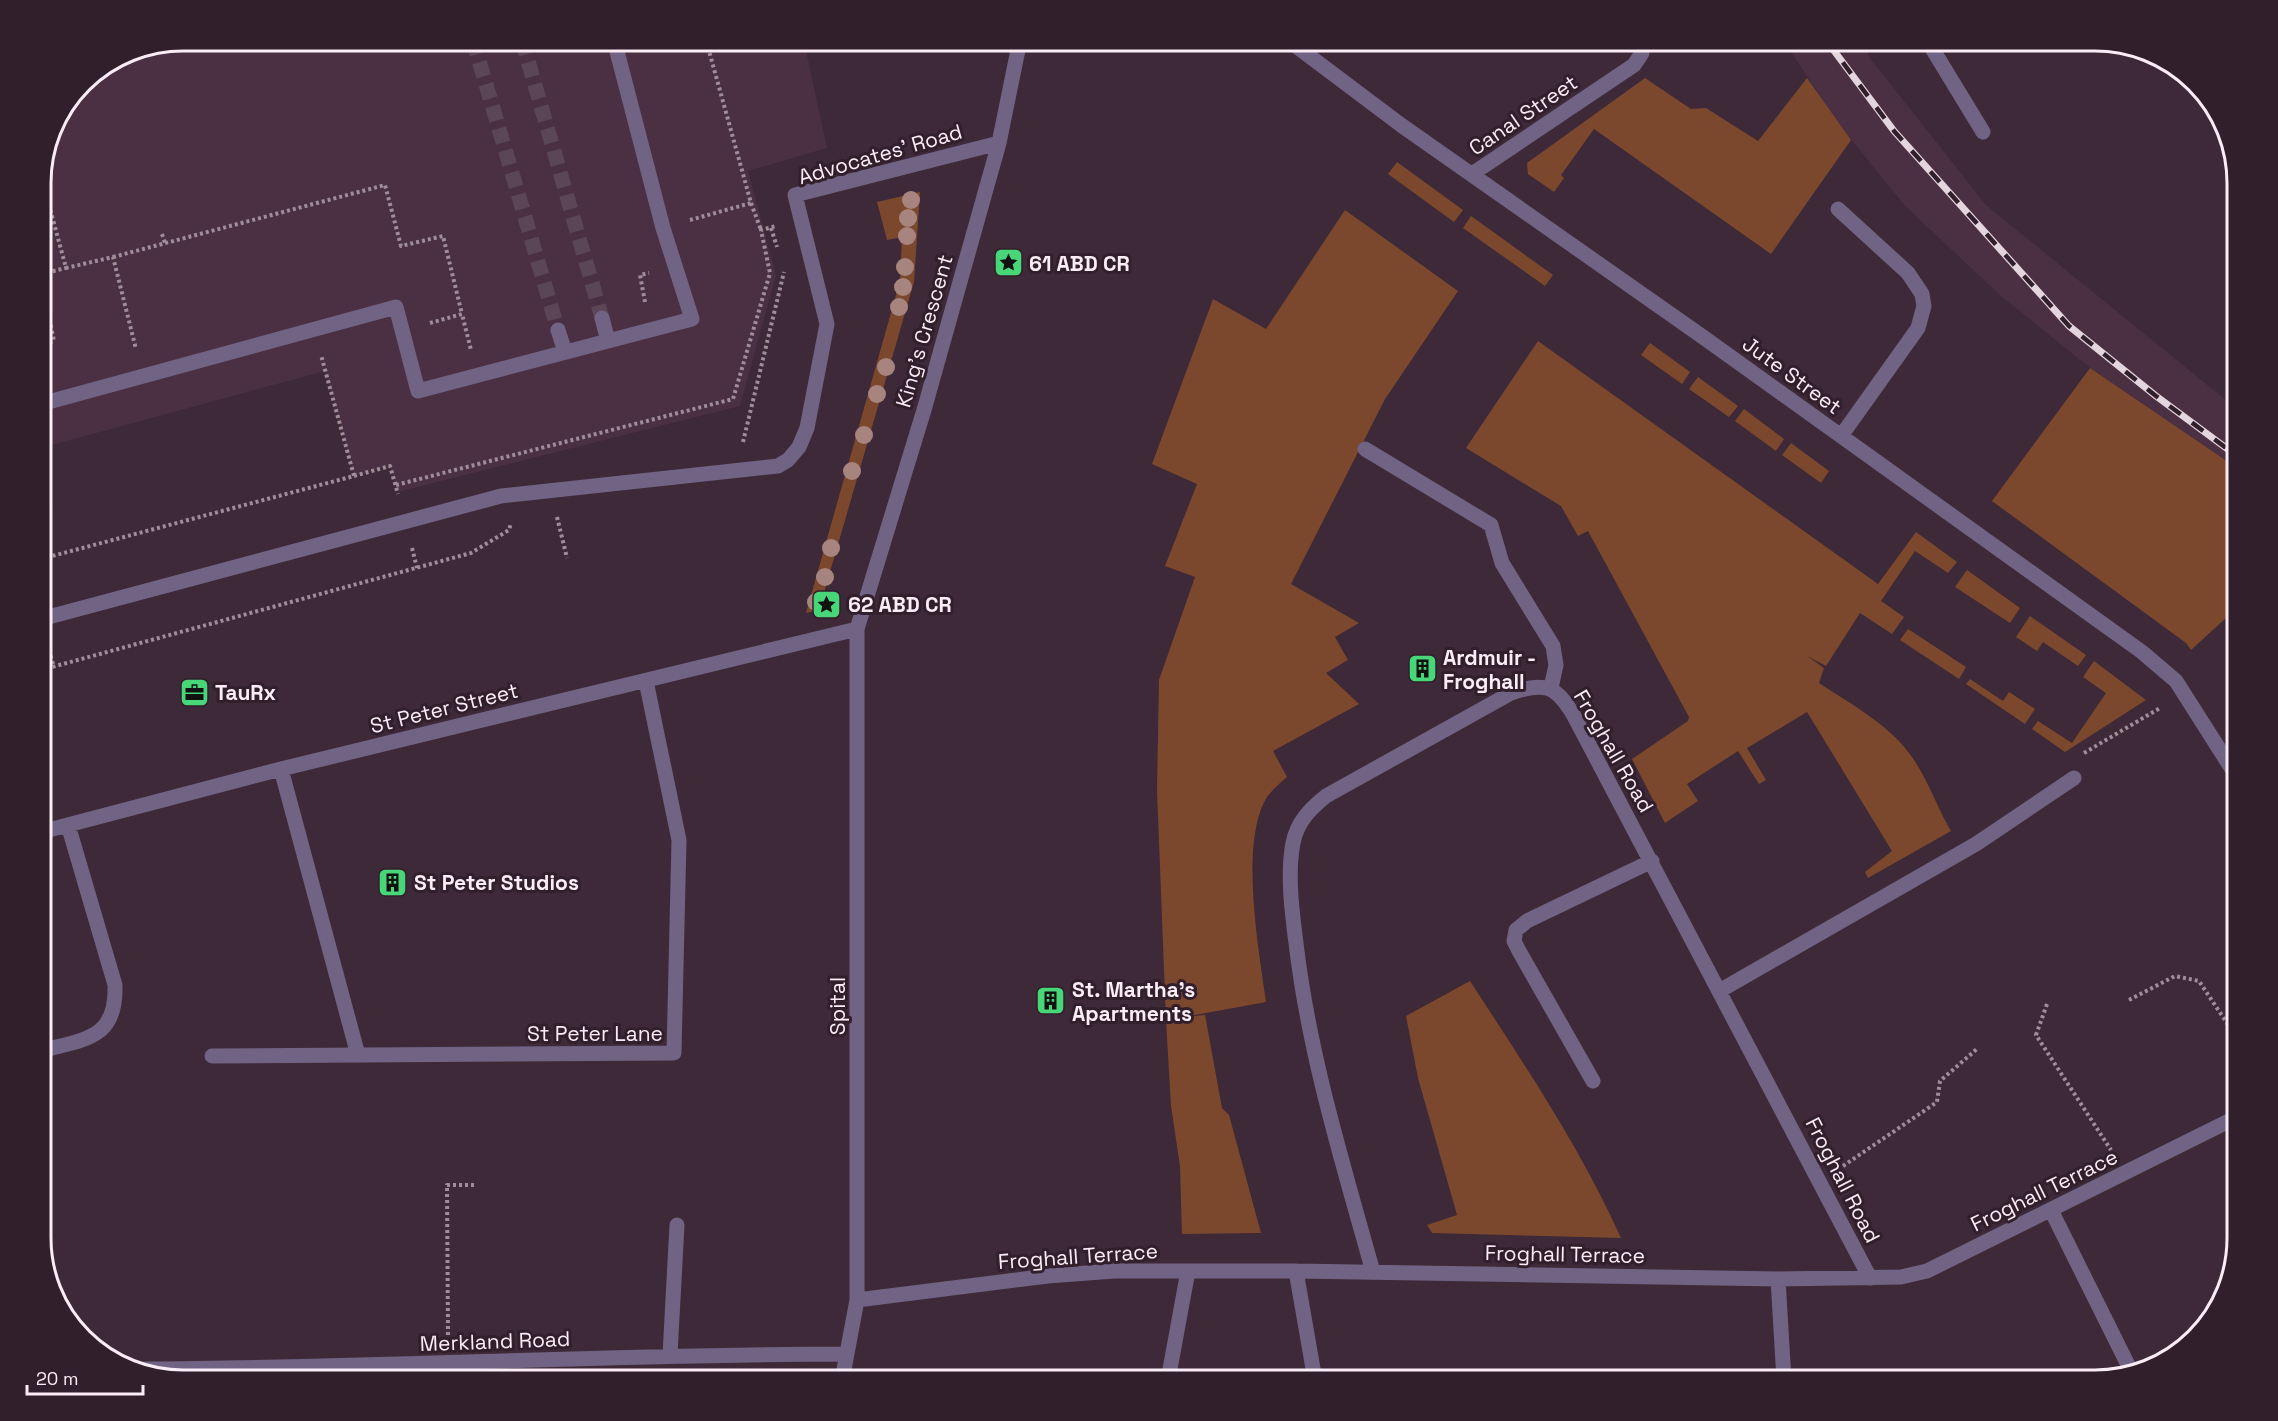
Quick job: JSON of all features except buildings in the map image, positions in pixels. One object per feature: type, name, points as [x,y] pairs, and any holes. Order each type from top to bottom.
[{"type":"street","points":[[51,401],[396,307],[418,391],[692,319],[663,228],[617,51]]},
{"type":"street","name":"King's Crescent","points":[[857,629],[924,410],[999,143],[1018,51]]},
{"type":"street","name":"Jute Street","points":[[1303,51],[2142,652],[2176,681],[2227,760]]},
{"type":"street","name":"Canal Street","points":[[1472,174],[1634,65],[1642,51]]},
{"type":"street","points":[[1934,51],[1983,132]]},
{"type":"street","name":"Advocates' Road","points":[[51,616],[501,496],[778,466],[788,460],[800,447],[807,428],[827,324],[795,195],[999,143]]},
{"type":"street","points":[[1838,209],[1908,273],[1922,294],[1924,306],[1918,328],[1841,436]]},
{"type":"street","points":[[602,318],[608,341]]},
{"type":"street","points":[[558,330],[565,352]]},
{"type":"street","points":[[1365,449],[1491,525],[1502,563],[1553,646],[1556,664],[1551,688]]},
{"type":"street","name":"St Peter Street","points":[[51,829],[281,769],[857,629]]},
{"type":"street","name":"Spital","points":[[844,1370],[857,1300],[857,629]]},
{"type":"street","name":"St Peter Lane","points":[[212,1056],[674,1053],[679,840],[646,681]]},
{"type":"street","name":"Froghall Road","points":[[1373,1272],[1325,1099],[1309,1025],[1293,923],[1293,844],[1300,822],[1311,808],[1326,796],[1511,693],[1532,686],[1551,688],[1565,700],[1721,990],[1870,1278]]},
{"type":"street","points":[[281,769],[358,1055]]},
{"type":"street","points":[[1721,990],[1976,844],[2074,778]]},
{"type":"street","points":[[51,1048],[96,1036],[110,1021],[115,1003],[115,985],[68,825]]},
{"type":"street","points":[[1593,1081],[1519,951],[1514,941],[1516,930],[1527,921],[1652,861]]},
{"type":"street","name":"Froghall Terrace","points":[[857,1300],[1048,1276],[1114,1271],[1296,1271],[1778,1279],[1901,1277],[1927,1271],[2227,1122]]},
{"type":"street","points":[[2052,1210],[2129,1366]]},
{"type":"street","points":[[670,1355],[676,1226]]},
{"type":"street","points":[[1170,1370],[1188,1271]]},
{"type":"street","points":[[1296,1271],[1313,1370]]},
{"type":"street","points":[[1778,1279],[1783,1370]]},
{"type":"street","name":"Merkland Road","points":[[372,1370],[448,1363],[670,1355],[846,1354]]},
{"type":"path","points":[[396,485],[733,399],[770,273],[761,230],[751,203],[709,51]]},
{"type":"path","points":[[51,273],[386,185],[401,246],[443,236],[472,352]]},
{"type":"path","points":[[663,228],[751,203]]},
{"type":"path","points":[[51,212],[66,268]]},
{"type":"path","points":[[761,230],[802,220]]},
{"type":"path","points":[[771,228],[779,256]]},
{"type":"path","points":[[162,234],[165,243]]},
{"type":"path","points":[[113,257],[142,376]]},
{"type":"path","points":[[636,305],[646,302],[640,275],[650,273],[647,263]]},
{"type":"path","points":[[746,469],[743,442],[746,423],[784,273],[782,265]]},
{"type":"path","points":[[403,331],[462,314]]},
{"type":"path","points":[[51,325],[54,340],[51,341]]},
{"type":"path","points":[[51,556],[354,476],[320,353],[330,350]]},
{"type":"path","points":[[51,667],[471,553],[509,530],[513,513]]},
{"type":"path","points":[[567,558],[556,513],[568,513]]},
{"type":"path","points":[[2074,778],[2073,759],[2184,693]]},
{"type":"path","points":[[2129,1000],[2175,976],[2199,981],[2227,1022]]},
{"type":"path","points":[[2047,1004],[2036,1035],[2126,1173]]},
{"type":"path","points":[[1821,1181],[1938,1102],[1940,1081],[1978,1048]]},
{"type":"path","points":[[448,1363],[447,1185],[474,1185]]},
{"type":"shaded area","points":[[174,51],[806,51],[827,148],[748,171],[776,275],[740,406],[398,492],[390,466],[354,476],[325,371],[51,445],[52,166],[61,132],[73,110],[96,84],[110,73],[149,55]]},
{"type":"shaded area","points":[[1791,51],[1867,51],[1986,205],[2227,401],[2227,461],[2090,368],[2001,296],[1905,206],[1837,122]]},
{"type":"shaded area","points":[[1645,78],[1691,109],[1706,108],[1758,141],[1807,78],[1851,140],[1771,254],[1594,129],[1561,175],[1564,178],[1554,192],[1528,174],[1527,163]]},
{"type":"shaded area","points":[[1397,162],[1463,210],[1454,222],[1388,174]]},
{"type":"shaded area","points":[[920,192],[914,282],[819,610],[806,613],[900,281],[902,237],[887,240],[877,202]]},
{"type":"shaded area","points":[[1345,210],[1458,291],[1385,399],[1291,584],[1359,623],[1335,637],[1348,660],[1326,673],[1359,704],[1273,751],[1287,777],[1267,797],[1259,817],[1254,841],[1253,868],[1253,897],[1266,1002],[1184,1017],[1205,1015],[1222,1108],[1229,1115],[1261,1233],[1182,1234],[1180,1166],[1171,1106],[1166,1020],[1157,790],[1159,680],[1195,577],[1165,566],[1197,484],[1152,464],[1213,299],[1266,329]]},
{"type":"shaded area","points":[[1471,216],[1553,275],[1545,286],[1463,228]]},
{"type":"shaded area","points":[[1538,341],[1878,584],[1916,532],[1957,562],[1948,573],[1915,551],[1881,601],[1904,617],[1892,634],[1860,613],[1826,666],[1807,656],[1824,668],[1819,683],[1869,716],[1903,745],[1923,775],[1951,831],[1868,878],[1865,872],[1892,851],[1807,712],[1747,748],[1766,780],[1759,784],[1738,751],[1687,784],[1698,801],[1665,823],[1632,759],[1688,721],[1689,717],[1588,531],[1578,536],[1561,506],[1466,448]]},
{"type":"shaded area","points":[[1650,343],[1690,372],[1682,384],[1641,355]]},
{"type":"shaded area","points":[[2090,368],[2227,461],[2227,617],[2191,650],[2186,643],[1992,501]]},
{"type":"shaded area","points":[[1698,377],[1738,406],[1729,417],[1689,389]]},
{"type":"shaded area","points":[[1744,409],[1784,439],[1776,451],[1735,421]]},
{"type":"shaded area","points":[[1791,443],[1829,471],[1821,483],[1782,455]]},
{"type":"shaded area","points":[[1967,570],[2020,608],[2010,623],[1955,587]]},
{"type":"shaded area","points":[[2030,616],[2086,655],[2078,666],[2043,642],[2037,651],[2016,637]]},
{"type":"shaded area","points":[[1908,629],[1966,667],[1959,679],[1900,640]]},
{"type":"shaded area","points":[[2094,661],[2146,700],[2065,752],[2032,729],[2038,721],[2072,743],[2106,693],[2083,677]]},
{"type":"shaded area","points":[[1970,679],[2003,701],[2009,692],[2035,709],[2025,724],[1966,684]]},
{"type":"shaded area","points":[[1470,981],[1531,1075],[1588,1171],[1621,1238],[1432,1233],[1427,1225],[1457,1215],[1418,1078],[1406,1016]]},
{"type":"tunnel","points":[[476,51],[558,330]]},
{"type":"tunnel","points":[[525,51],[602,318]]},
{"type":"railway","points":[[1834,51],[1894,131],[2069,326],[2156,396],[2227,449]]},
{"type":"place","name":"61 ABD CR","points":[[1008,263]]},
{"type":"place","name":"62 ABD CR","points":[[827,604]]},
{"type":"place","name":"Ardmuir - Froghall","points":[[1422,669]]},
{"type":"place","name":"TauRx","points":[[194,692]]},
{"type":"place","name":"St Peter Studios","points":[[393,882]]},
{"type":"place","name":"St. Martha's Apartments","points":[[1051,1001]]}]
